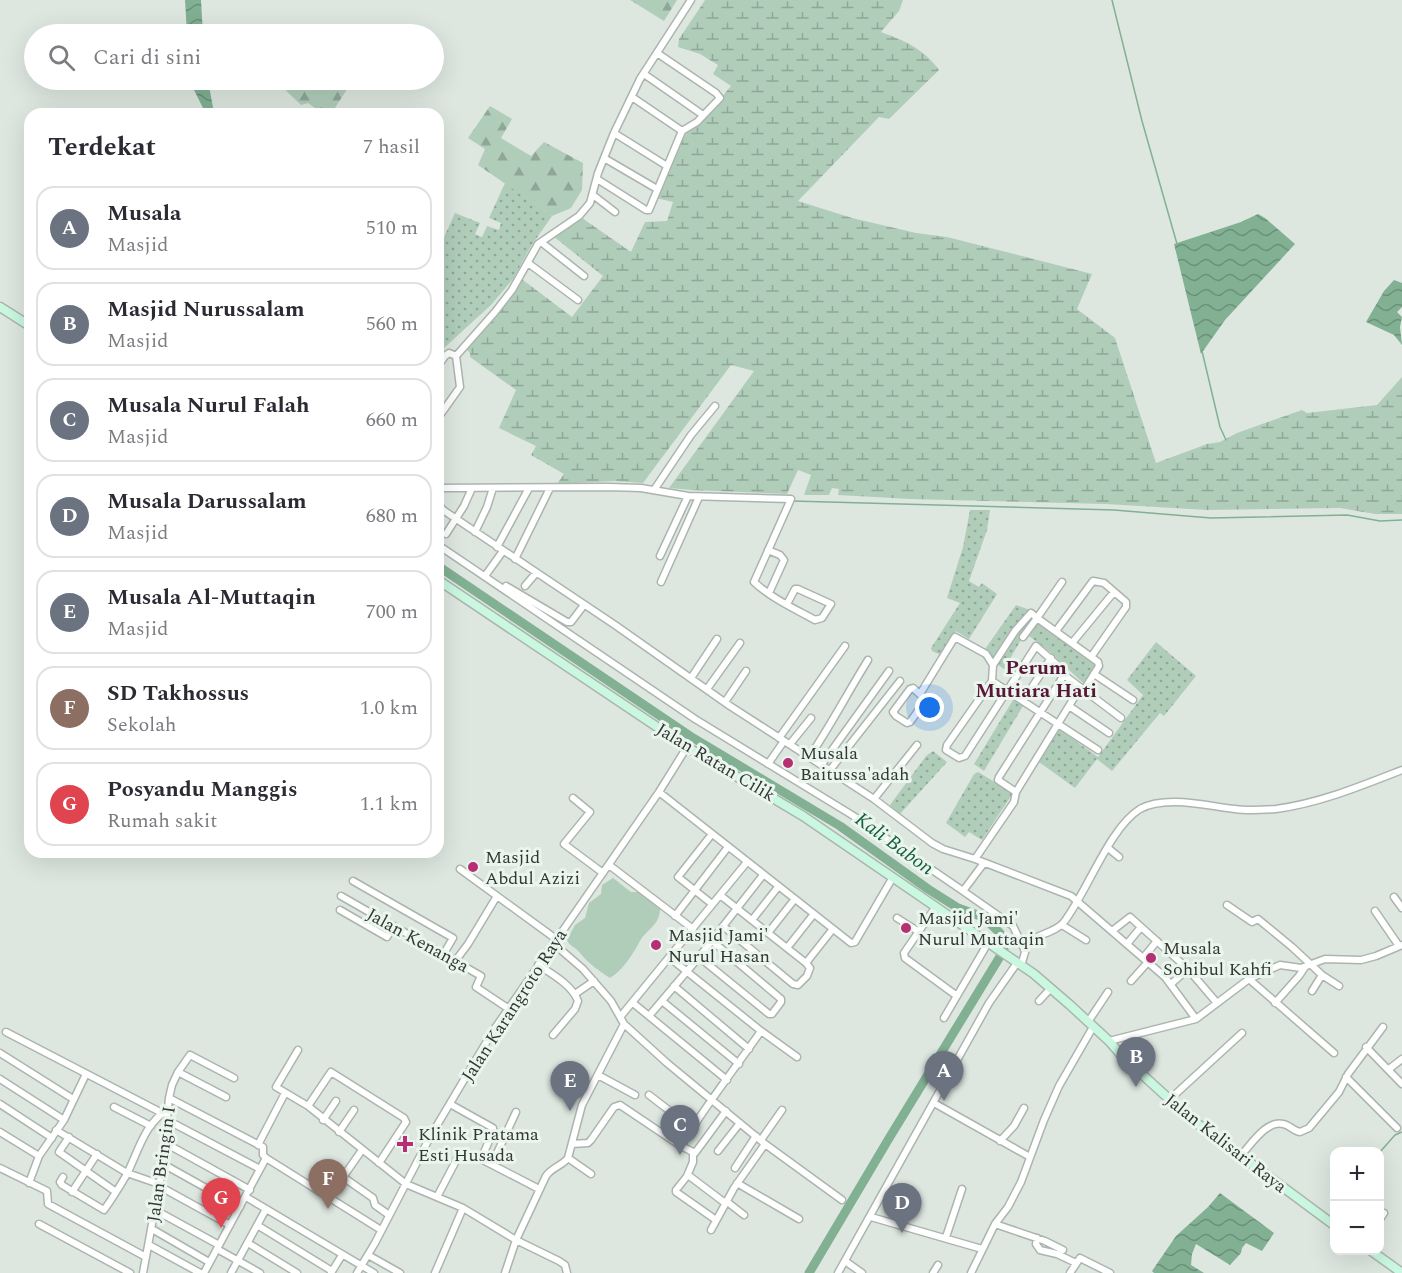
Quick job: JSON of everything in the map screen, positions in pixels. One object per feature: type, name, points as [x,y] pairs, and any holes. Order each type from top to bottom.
[{"type":"street","points":[[444,410],[460,387],[456,356],[512,290],[541,242],[579,216],[590,203],[614,133],[644,74],[691,0]]},
{"type":"street","points":[[597,179],[648,211],[682,131],[697,122],[720,96],[657,53]]},
{"type":"street","points":[[644,74],[703,115]]},
{"type":"street","points":[[632,97],[682,131]]},
{"type":"street","points":[[614,133],[667,166]]},
{"type":"street","points":[[604,158],[657,189]]},
{"type":"street","points":[[593,195],[615,212]]},
{"type":"street","points":[[541,242],[584,276]]},
{"type":"street","points":[[528,263],[578,300]]},
{"type":"street","points":[[0,307],[24,322]]},
{"type":"street","points":[[444,357],[449,353],[456,356]]},
{"type":"street","points":[[656,486],[691,435],[715,406]]},
{"type":"street","points":[[444,488],[656,486],[688,496],[791,499],[754,582],[787,604],[818,620],[822,618],[831,604],[798,589],[795,589],[787,604]]},
{"type":"street","points":[[446,534],[472,488]]},
{"type":"street","points":[[475,532],[493,488]]},
{"type":"street","points":[[485,575],[529,488]]},
{"type":"street","points":[[515,559],[550,488]]},
{"type":"street","points":[[660,556],[688,496]]},
{"type":"street","points":[[661,582],[702,497]]},
{"type":"street","points":[[444,511],[707,690],[874,799],[932,843],[1060,891],[1077,902],[1172,984],[1196,1019]]},
{"type":"street","points":[[444,547],[695,719],[852,815],[963,891],[1013,927],[1025,951]]},
{"type":"street","points":[[768,550],[780,555],[784,560],[769,593]]},
{"type":"street","points":[[525,586],[536,573]]},
{"type":"street","points":[[485,575],[567,622],[571,622],[584,605]]},
{"type":"street","points":[[1056,631],[1093,581],[1100,581],[1126,602],[1126,607],[1091,657]]},
{"type":"street","points":[[1023,637],[1062,582]]},
{"type":"street","name":"Jalan Ratan Cilik","points":[[444,584],[687,747],[803,816],[1017,963]]},
{"type":"street","points":[[1072,644],[1114,592]]},
{"type":"street","points":[[975,859],[1014,802],[1016,792],[1058,723],[1099,664],[1056,631],[1029,614],[993,665],[992,681],[946,745],[946,750],[957,757],[965,756],[1036,646]]},
{"type":"street","points":[[1016,631],[1051,658],[1064,671],[1064,675],[1121,718]]},
{"type":"street","points":[[920,694],[956,637],[986,654],[993,665]]},
{"type":"street","points":[[691,678],[717,639]]},
{"type":"street","points":[[707,690],[740,643]]},
{"type":"street","points":[[768,764],[845,646]]},
{"type":"street","points":[[1023,701],[1051,658]]},
{"type":"street","points":[[810,756],[868,660]]},
{"type":"street","points":[[822,765],[889,670]]},
{"type":"street","points":[[725,702],[746,672]]},
{"type":"street","points":[[1094,674],[1133,700]]},
{"type":"street","points":[[1016,792],[998,779],[1064,675]]},
{"type":"street","points":[[830,770],[900,681]]},
{"type":"street","points":[[992,681],[1098,750]]},
{"type":"street","points":[[910,689],[920,694],[926,700],[910,722],[906,723],[894,714],[910,689]]},
{"type":"street","points":[[1069,706],[1109,733]]},
{"type":"street","points":[[784,741],[811,717]]},
{"type":"street","points":[[874,799],[916,745]]},
{"type":"street","name":"Jalan Karangroto Raya","points":[[357,1273],[430,1137],[493,1031],[659,792],[687,747]]},
{"type":"street","points":[[838,1273],[989,1003],[1031,940],[1062,925],[1125,821],[1148,806],[1189,803],[1246,810],[1275,809],[1315,802],[1402,770]]},
{"type":"street","points":[[659,792],[851,943],[855,942],[893,877]]},
{"type":"street","points":[[573,798],[590,812],[564,844],[603,873]]},
{"type":"street","points":[[712,834],[678,877],[712,904]]},
{"type":"street","points":[[675,916],[728,847]]},
{"type":"street","points":[[1108,848],[1119,856]]},
{"type":"street","points":[[621,1016],[747,862]]},
{"type":"street","points":[[963,891],[984,863]]},
{"type":"street","points":[[609,865],[693,929]]},
{"type":"street","points":[[460,869],[554,941],[594,981],[621,1016],[624,1024],[761,1140],[842,1200]]},
{"type":"street","points":[[649,1016],[763,875]]},
{"type":"street","points":[[353,881],[453,938],[443,955]]},
{"type":"street","points":[[752,920],[778,887]]},
{"type":"street","points":[[720,895],[806,963],[810,968],[807,976],[798,985],[793,984],[723,926]]},
{"type":"street","name":"Jalan Kenanga","points":[[341,896],[481,976],[476,987],[509,1009]]},
{"type":"street","points":[[456,960],[497,896]]},
{"type":"street","points":[[1394,897],[1402,908]]},
{"type":"street","points":[[768,933],[794,900]]},
{"type":"street","points":[[1227,905],[1252,922],[1258,919],[1292,946],[1308,966],[1340,986]]},
{"type":"street","points":[[935,908],[904,953],[905,958],[957,996]]},
{"type":"street","points":[[340,910],[387,937],[393,927]]},
{"type":"street","points":[[1109,1041],[1196,1019],[1249,980],[1280,965],[1298,968],[1325,959],[1361,960],[1401,946],[1375,911]]},
{"type":"street","points":[[787,948],[813,915]]},
{"type":"street","points":[[1112,931],[1128,917],[1188,969],[1217,1003]]},
{"type":"street","points":[[897,918],[919,932]]},
{"type":"street","points":[[1062,925],[1086,940]]},
{"type":"street","points":[[1127,944],[1141,927]]},
{"type":"street","points":[[806,963],[832,930]]},
{"type":"street","points":[[699,957],[770,1015],[782,1000],[711,940]]},
{"type":"street","points":[[1131,981],[1156,941]]},
{"type":"street","points":[[944,1018],[990,945]]},
{"type":"street","points":[[670,958],[797,1057]]},
{"type":"street","name":"Jalan Kalisari Raya","points":[[1017,963],[1051,988],[1169,1100],[1330,1221]]},
{"type":"street","points":[[538,965],[575,994],[577,1005],[553,1035]]},
{"type":"street","points":[[1275,1003],[1308,966]]},
{"type":"street","points":[[1172,984],[1188,969]]},
{"type":"street","points":[[1312,991],[1322,975]]},
{"type":"street","points":[[1249,980],[1334,1053]]},
{"type":"street","points":[[575,994],[594,981]]},
{"type":"street","points":[[674,986],[749,1048]]},
{"type":"street","points":[[1039,1001],[1051,988]]},
{"type":"street","points":[[971,1273],[995,1224],[1008,1207],[1059,1086],[1108,992]]},
{"type":"street","points":[[662,1001],[739,1064]]},
{"type":"street","points":[[633,1003],[728,1080]]},
{"type":"street","points":[[505,1273],[516,1240],[539,1189],[548,1173],[568,1158],[579,1114],[624,1024]]},
{"type":"street","points":[[1241,1155],[1273,1124],[1287,1125],[1297,1132],[1306,1131],[1339,1092],[1366,1047],[1383,1027]]},
{"type":"street","points":[[681,1146],[711,1099],[728,1080],[761,1031]]},
{"type":"street","points":[[6,1032],[165,1111],[151,1126],[127,1173],[103,1210],[60,1183],[63,1177]]},
{"type":"street","points":[[1169,1100],[1242,1033]]},
{"type":"street","points":[[1366,1047],[1402,1084]]},
{"type":"street","points":[[298,1050],[276,1087],[308,1106],[406,1184],[463,1208],[516,1240],[559,1261],[565,1265],[567,1273]]},
{"type":"street","points":[[0,1053],[73,1099]]},
{"type":"street","points":[[169,1098],[172,1084],[190,1055],[234,1078]]},
{"type":"street","points":[[1389,1070],[1402,1059]]},
{"type":"street","points":[[178,1072],[226,1097]]},
{"type":"street","points":[[308,1106],[331,1072],[405,1118],[406,1122],[379,1164]]},
{"type":"street","points":[[29,1183],[39,1156],[64,1120],[87,1074]]},
{"type":"street","points":[[598,1075],[635,1095]]},
{"type":"street","points":[[1346,1077],[1397,1128]]},
{"type":"street","points":[[0,1079],[64,1120]]},
{"type":"street","points":[[285,1093],[258,1145],[264,1148],[263,1155],[381,1230]]},
{"type":"street","points":[[649,1095],[692,1128]]},
{"type":"street","name":"Jalan Bringin I","points":[[143,1273],[144,1256],[155,1210],[156,1183],[163,1164],[167,1120],[165,1111],[169,1098],[258,1145]]},
{"type":"street","points":[[323,1120],[336,1101]]},
{"type":"street","points":[[934,1103],[1030,1157]]},
{"type":"street","points":[[0,1104],[52,1137]]},
{"type":"street","points":[[450,1104],[493,1128],[480,1158],[539,1189]]},
{"type":"street","points":[[572,1144],[588,1143],[614,1107],[620,1105],[693,1154]]},
{"type":"street","points":[[114,1107],[151,1126]]},
{"type":"street","points":[[1000,1141],[1014,1126],[1024,1108]]},
{"type":"street","points":[[339,1132],[354,1110]]},
{"type":"street","points":[[711,1230],[761,1140],[782,1110]]},
{"type":"street","points":[[716,1220],[675,1191],[687,1176],[693,1162],[693,1154],[726,1111]]},
{"type":"street","points":[[492,1164],[516,1112]]},
{"type":"street","points":[[167,1120],[260,1169]]},
{"type":"street","points":[[718,1151],[740,1123]]},
{"type":"street","points":[[56,1130],[127,1173],[156,1183],[230,1225]]},
{"type":"street","points":[[0,1132],[39,1156]]},
{"type":"street","points":[[69,1137],[59,1152],[116,1192]]},
{"type":"street","points":[[735,1168],[761,1140]]},
{"type":"street","points":[[165,1143],[250,1190]]},
{"type":"street","points":[[329,1197],[362,1150]]},
{"type":"street","points":[[72,1192],[97,1154]]},
{"type":"street","points":[[436,1197],[459,1155]]},
{"type":"street","points":[[148,1245],[202,1273],[266,1158]]},
{"type":"street","points":[[568,1158],[591,1174]]},
{"type":"street","points":[[163,1164],[240,1207]]},
{"type":"street","points":[[0,1168],[49,1192],[48,1204],[144,1256]]},
{"type":"street","points":[[687,1176],[744,1215]]},
{"type":"street","points":[[343,1177],[373,1198],[375,1205],[389,1215]]},
{"type":"street","points":[[737,1183],[799,1219]]},
{"type":"street","points":[[946,1237],[962,1189]]},
{"type":"street","points":[[246,1197],[374,1273]]},
{"type":"street","points":[[435,1273],[463,1208]]},
{"type":"street","points":[[231,1273],[266,1209]]},
{"type":"street","points":[[155,1210],[260,1273]]},
{"type":"street","points":[[871,1216],[982,1249]]},
{"type":"street","points":[[39,1224],[130,1273]]},
{"type":"street","points":[[995,1224],[1037,1238],[1063,1250]]},
{"type":"street","points":[[257,1225],[331,1272],[342,1255]]},
{"type":"street","points":[[152,1229],[209,1262]]},
{"type":"street","points":[[1037,1238],[1036,1244],[1040,1250],[1057,1254],[1076,1263]]},
{"type":"street","points":[[248,1243],[297,1273]]},
{"type":"street","points":[[368,1255],[400,1273]]},
{"type":"street","points":[[1376,1255],[1402,1273]]},
{"type":"street","points":[[1070,1273],[1082,1258],[1110,1273]]},
{"type":"street","points":[[845,1261],[862,1273]]},
{"type":"street","points":[[933,1273],[938,1266]]},
{"type":"green space","points":[[630,0],[677,0],[664,21]]},
{"type":"green space","points":[[705,0],[903,0],[899,11],[881,32],[913,46],[927,56],[939,70],[889,119],[879,117],[798,201],[852,218],[916,233],[947,237],[1092,274],[1077,309],[1115,338],[1156,463],[1207,444],[1220,442],[1237,433],[1302,410],[1307,413],[1377,405],[1402,377],[1402,514],[1375,514],[1340,508],[1207,510],[1106,504],[910,499],[838,495],[839,489],[832,488],[829,495],[804,495],[811,475],[798,470],[787,494],[669,488],[754,371],[731,365],[643,483],[615,481],[557,484],[564,474],[531,455],[536,446],[499,428],[516,390],[470,357],[470,353],[464,347],[519,277],[572,317],[603,276],[553,236],[582,218],[631,252],[645,222],[667,221],[673,202],[656,198],[662,179],[687,132],[697,127],[731,86],[713,74],[718,65],[700,54],[678,47],[679,39]]},
{"type":"green space","points":[[285,90],[347,90],[335,108],[315,108],[308,103],[301,105]]},
{"type":"green space","points":[[490,106],[512,119],[501,138],[531,156],[544,142],[583,163],[582,190],[571,208],[552,216],[478,165],[485,149],[468,138]]},
{"type":"green space","points":[[505,183],[552,216],[531,246],[513,279],[491,305],[444,348],[444,237],[455,213],[480,223],[475,234],[482,237],[487,226],[499,230],[501,223],[489,218]]},
{"type":"green space","points":[[970,510],[990,510],[987,530],[969,581],[979,587],[982,583],[997,594],[969,639],[956,631],[941,655],[932,651],[931,648],[960,603],[947,598],[963,547]]},
{"type":"green space","points":[[1016,605],[1030,610],[1036,618],[1096,664],[1083,683],[1049,651],[1025,633],[1004,669],[995,663],[985,649]]},
{"type":"green space","points":[[1156,642],[1196,676],[1164,716],[1160,713],[1112,771],[1097,759],[1075,788],[1039,762],[1059,729],[1098,757],[1143,695],[1127,680]]},
{"type":"green space","points":[[1013,700],[1023,706],[984,771],[974,764]]},
{"type":"green space","points":[[933,751],[947,762],[900,814],[890,805],[926,756]]},
{"type":"green space","points":[[978,772],[1013,793],[982,840],[969,832],[965,837],[946,823],[974,774]]},
{"type":"green space","points":[[613,878],[631,892],[639,892],[660,909],[656,923],[623,966],[610,978],[591,964],[567,940],[575,925],[585,918],[589,903],[601,894],[602,885]]},
{"type":"water","points":[[185,0],[201,0],[202,24],[186,24]]},
{"type":"water","points":[[194,90],[210,90],[213,108],[203,108]]},
{"type":"water","points":[[1258,214],[1295,244],[1225,320],[1201,354],[1174,244],[1241,222]]},
{"type":"water","points":[[1394,280],[1402,283],[1402,307],[1397,312],[1402,317],[1400,327],[1402,345],[1394,335],[1366,322],[1384,291]]},
{"type":"water","points":[[1220,1193],[1274,1233],[1262,1251],[1246,1243],[1241,1253],[1230,1265],[1196,1244],[1191,1265],[1204,1273],[1154,1273],[1152,1271],[1176,1236]]},
{"type":"waterway","points":[[1112,0],[1142,121],[1177,244]]},
{"type":"waterway","points":[[1202,351],[1220,427],[1226,440]]},
{"type":"waterway","points":[[792,501],[1114,510],[1211,518],[1347,515],[1380,521],[1402,520]]},
{"type":"waterway","name":"Kali Babon","points":[[444,570],[690,736],[840,826],[928,889],[958,908],[983,917],[1000,933],[1004,950],[809,1273]]},
{"type":"waterway","points":[[1384,1147],[1395,1135],[1402,1132]]},
{"type":"place","name":"Musala Baitussa'adah","points":[[788,763]]},
{"type":"place","name":"Masjid Abdul Azizi","points":[[473,867]]},
{"type":"place","name":"Masjid Jami' Nurul Muttaqin","points":[[906,928]]},
{"type":"place","name":"Masjid Jami' Nurul Hasan","points":[[656,945]]},
{"type":"place","name":"Musala Sohibul Kahfi","points":[[1151,958]]},
{"type":"place","name":"Masjid Nurussalam","points":[[1136,1087]]},
{"type":"place","name":"Musala","points":[[944,1101]]},
{"type":"place","name":"Musala Al-Muttaqin","points":[[570,1111]]},
{"type":"place","name":"Klinik Pratama Esti Husada","points":[[405,1144]]},
{"type":"place","name":"Musala Nurul Falah","points":[[680,1155]]},
{"type":"place","name":"SD Takhossus","points":[[328,1209]]},
{"type":"place","name":"Posyandu Manggis","points":[[221,1228]]},
{"type":"place","name":"Musala Darussalam","points":[[902,1233]]},
{"type":"district","name":"Perum Mutiara Hati","points":[[1036,678]]}]
